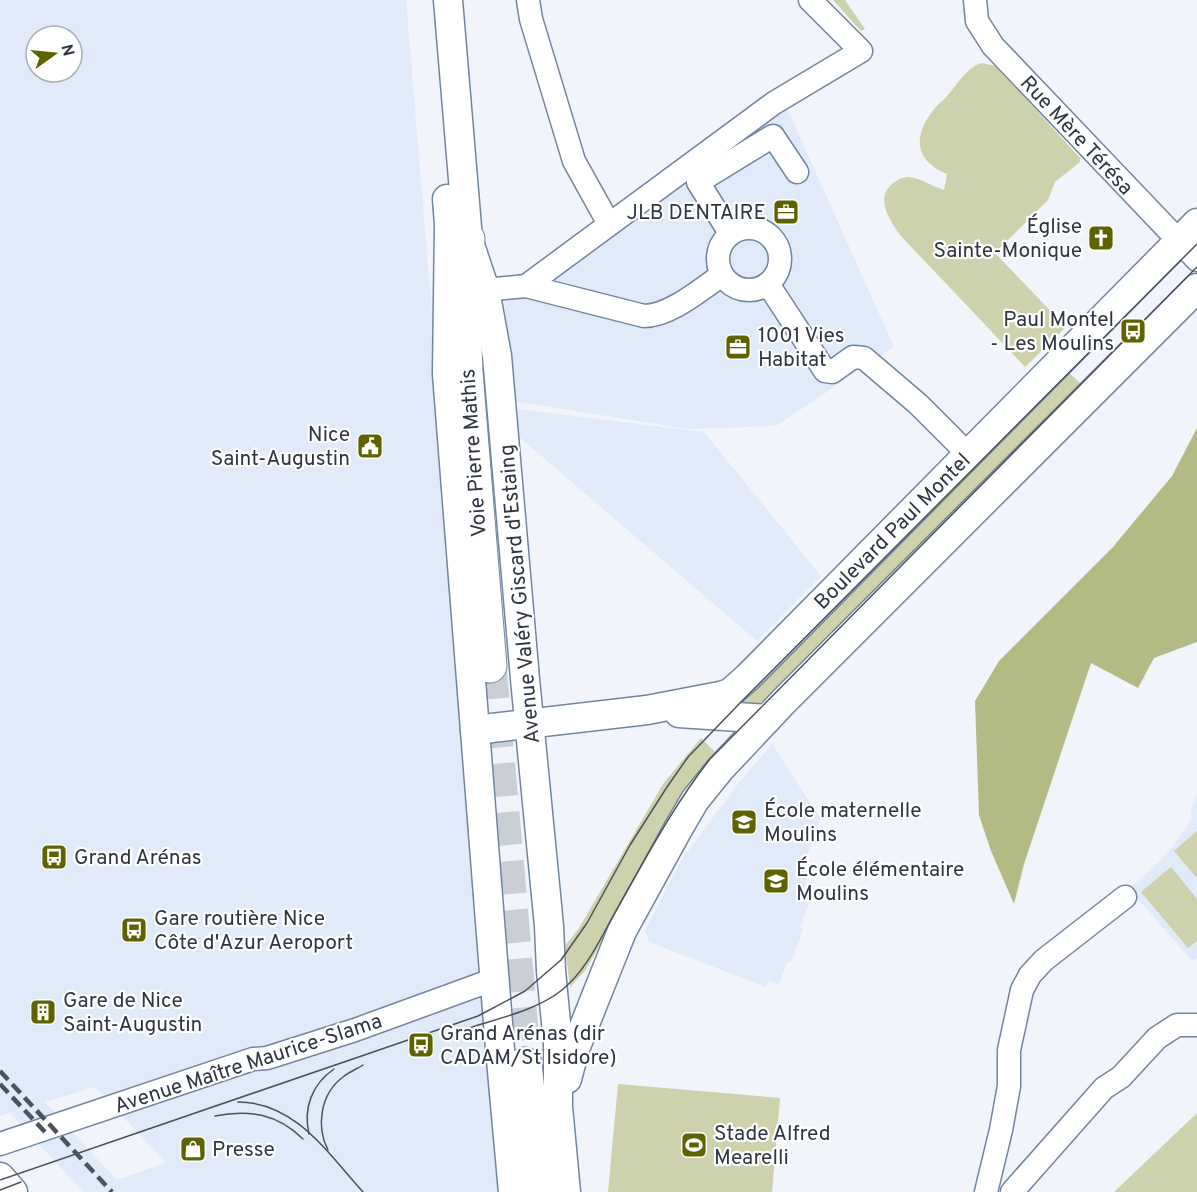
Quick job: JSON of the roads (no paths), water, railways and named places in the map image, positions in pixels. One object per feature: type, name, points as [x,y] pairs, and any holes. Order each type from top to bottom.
[{"type":"highway","name":"Voie Pierre Mathis","points":[[468,239],[463,288],[466,372],[490,666]]},
{"type":"highway","points":[[525,1064],[539,1192]]},
{"type":"main road","points":[[428,0],[449,224],[447,374],[513,1192]]},
{"type":"main road","name":"Avenue Valéry Giscard d'Estaing","points":[[448,0],[468,239],[485,290],[497,356],[549,926],[550,971],[557,1017],[558,1107],[566,1192]]},
{"type":"main road","name":"Boulevard Paul Montel","points":[[647,710],[730,693],[968,454],[1191,241]]},
{"type":"main road","name":"Boulevard Paul Montel","points":[[558,1107],[575,1049],[627,919],[695,800],[729,758],[767,719],[1197,288]]},
{"type":"main road","points":[[475,730],[647,710],[767,719]]},
{"type":"main road","points":[[0,1177],[13,1192]]},
{"type":"street","points":[[528,0],[531,19],[574,161],[609,224]]},
{"type":"street","points":[[526,286],[774,103],[861,51],[810,0]]},
{"type":"street","name":"Rue Mère Térésa","points":[[975,0],[977,21],[993,46],[1191,241]]},
{"type":"street","points":[[730,233],[698,182],[773,136],[797,172]]},
{"type":"street","points":[[739,228],[759,228],[775,240],[781,258],[775,277],[768,284],[759,289],[748,290],[729,283],[722,275],[718,257],[724,240],[730,233],[739,228]]},
{"type":"street","points":[[485,290],[526,286],[644,316],[655,316],[666,312],[722,275]]},
{"type":"street","points":[[768,284],[825,371],[832,372],[853,357],[864,358],[918,404],[968,454]]},
{"type":"street","points":[[986,1192],[1009,1086],[1009,1050],[1022,990],[1030,975],[1044,960],[1125,897]]},
{"type":"street","name":"Avenue Maître Maurice-Slama","points":[[0,1144],[253,1059],[267,1058],[355,1030],[495,979]]},
{"type":"street","points":[[1012,1192],[1104,1088],[1121,1077],[1157,1038],[1177,1025],[1197,1025]]},
{"type":"tunnel","points":[[490,666],[525,1064]]},
{"type":"tram line","points":[[0,1180],[478,1016],[525,991],[561,960],[587,923],[630,845],[688,757],[1197,244]]},
{"type":"tram line","points":[[469,1028],[518,1013],[541,1003],[571,982],[594,951],[673,813],[710,759],[1197,267]]},
{"type":"tram line","points":[[328,1150],[321,1121],[329,1092],[345,1075],[363,1065]]},
{"type":"tram line","points":[[309,1134],[307,1115],[311,1097],[320,1082],[334,1069]]},
{"type":"tram line","points":[[238,1102],[259,1104],[294,1120],[323,1147],[363,1192]]},
{"type":"tram line","points":[[215,1116],[240,1113],[262,1116],[283,1124],[303,1139]]},
{"type":"tram line","points":[[0,1190],[21,1182]]},
{"type":"railway","points":[[0,1071],[112,1192]]},
{"type":"railway","points":[[0,1084],[45,1132]]},
{"type":"place","name":"JLB DENTAIRE","points":[[786,212]]},
{"type":"place","name":"Église Sainte-Monique","points":[[1101,238]]},
{"type":"place","name":"Paul Montel - Les Moulins","points":[[1133,331]]},
{"type":"place","name":"1001 Vies Habitat","points":[[738,347]]},
{"type":"place","name":"Nice Saint-Augustin","points":[[370,446]]},
{"type":"place","name":"École maternelle Moulins","points":[[744,822]]},
{"type":"place","name":"Grand Arénas","points":[[54,857]]},
{"type":"place","name":"École élémentaire Moulins","points":[[776,881]]},
{"type":"place","name":"Gare routière Nice Côte d'Azur Aeroport","points":[[134,930]]},
{"type":"place","name":"Gare de Nice Saint-Augustin","points":[[43,1012]]},
{"type":"place","name":"Grand Arénas (dir CADAM/St Isidore)","points":[[421,1045]]},
{"type":"place","name":"Stade Alfred Mearelli","points":[[694,1145]]},
{"type":"place","name":"Presse","points":[[193,1149]]}]
